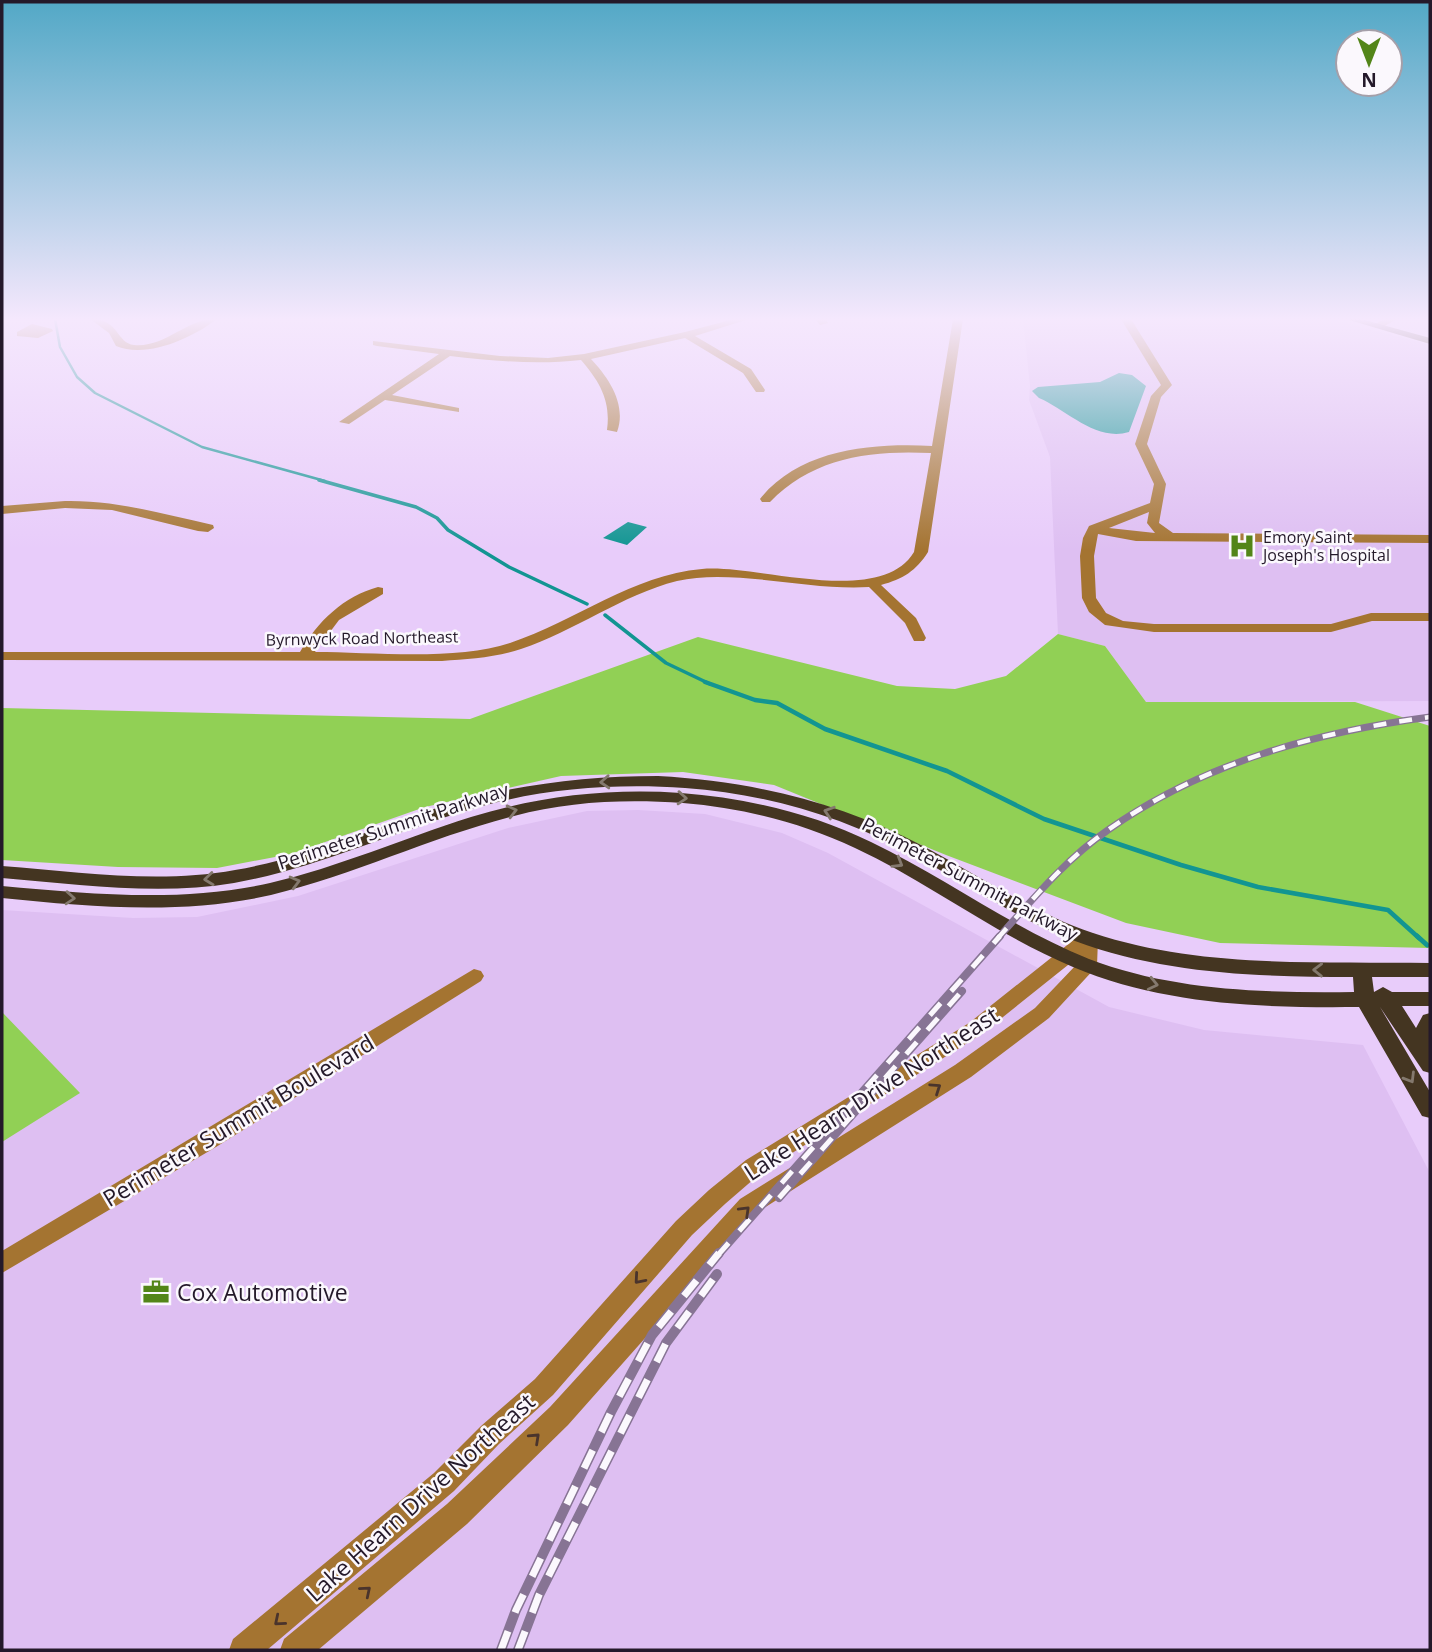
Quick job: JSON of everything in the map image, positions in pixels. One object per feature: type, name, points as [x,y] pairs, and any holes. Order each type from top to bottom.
[{"type":"main road","name":"Perimeter Summit Parkway","points":[[2,872],[97,880],[186,881],[230,877],[290,863],[462,806],[505,795],[578,784],[668,781],[728,787],[771,795],[848,818],[897,840],[1012,907],[1088,939],[1155,957],[1213,967],[1362,971]]},
{"type":"main road","name":"Perimeter Summit Parkway","points":[[2,892],[72,899],[213,898],[267,890],[314,877],[457,827],[541,804],[596,798],[681,798],[770,811],[858,843],[887,857],[991,920],[1087,966],[1157,985],[1213,995],[1387,999]]},
{"type":"main road","points":[[1362,971],[1430,970]]},
{"type":"main road","points":[[1362,971],[1387,999],[1430,1065]]},
{"type":"main road","points":[[1362,971],[1365,999],[1430,1110]]},
{"type":"main road","points":[[1387,999],[1430,999]]},
{"type":"main road","points":[[1418,1046],[1430,1020]]},
{"type":"street","points":[[612,396],[615,419],[613,430]]},
{"type":"street","name":"Byrnwyck Road Northeast","points":[[2,656],[442,657],[514,647],[549,633],[641,587],[670,578],[702,573],[760,575],[828,585],[871,582],[900,574],[913,565],[921,552],[946,396]]},
{"type":"street","points":[[1156,396],[1141,444],[1160,484],[1153,523],[1170,537]]},
{"type":"street","points":[[345,422],[385,397],[455,410]]},
{"type":"street","points":[[766,499],[778,485],[792,476],[843,455],[881,449],[938,450]]},
{"type":"street","points":[[2,510],[51,505],[101,505],[138,510],[188,526],[208,528]]},
{"type":"street","points":[[1156,505],[1094,529],[1088,538],[1086,596],[1096,614],[1119,625],[1154,628],[1331,628],[1371,617],[1430,617]]},
{"type":"street","points":[[1094,529],[1136,537],[1430,539]]},
{"type":"street","points":[[871,582],[911,621],[919,638]]},
{"type":"street","points":[[305,657],[316,635],[328,620],[355,601],[377,591]]},
{"type":"street","points":[[1087,966],[1088,939]]},
{"type":"street","name":"Lake Hearn Drive Northeast","points":[[244,1650],[443,1482],[544,1387],[684,1228],[717,1197],[754,1166],[976,1028],[1088,939]]},
{"type":"street","name":"Lake Hearn Drive Northeast","points":[[295,1650],[457,1514],[559,1416],[748,1206],[963,1071],[1042,1013],[1087,966]]},
{"type":"street","name":"Perimeter Summit Boulevard","points":[[2,1263],[208,1141],[474,976]]},
{"type":"shaded area","name":"Emory Saint Joseph's Hospital","points":[[1029,396],[1430,396],[1430,701],[1146,702],[1105,646],[1058,634],[1050,457]]},
{"type":"shaded area","points":[[1037,396],[1142,396],[1129,432],[1117,434],[1093,429]]},
{"type":"shaded area","points":[[628,522],[647,527],[627,545],[603,538]]},
{"type":"shaded area","points":[[638,810],[705,814],[782,833],[828,853],[1109,1007],[1204,1030],[1363,1045],[1430,1173],[1430,1650],[2,1650],[2,910],[133,918],[197,917],[298,896],[508,828],[587,811]]},
{"type":"green space","points":[[1058,634],[1105,646],[1146,702],[1355,702],[1430,726],[1430,948],[1220,943],[1126,923],[946,855],[774,785],[683,772],[561,776],[425,807],[291,854],[217,868],[118,867],[2,860],[2,708],[470,719],[698,637],[897,686],[955,689],[1006,676]]},
{"type":"green space","points":[[2,1012],[80,1093],[2,1142]]},
{"type":"waterway","points":[[101,396],[202,447],[325,481]]},
{"type":"waterway","points":[[319,480],[416,507],[437,518],[448,530],[509,567],[587,604]]},
{"type":"waterway","points":[[605,615],[666,663],[708,683]]},
{"type":"waterway","points":[[708,683],[755,700],[777,703],[825,729],[947,771],[1044,819],[1181,865],[1258,887],[1388,910],[1419,938]]},
{"type":"waterway","points":[[1417,936],[1427,945]]},
{"type":"railway","points":[[998,938],[1050,881],[1093,841],[1144,807],[1182,786],[1262,754],[1303,742],[1387,723],[1430,717]]},
{"type":"railway","points":[[718,1255],[1000,936]]},
{"type":"railway","points":[[779,1198],[962,991]]},
{"type":"railway","points":[[501,1650],[516,1610],[611,1412],[652,1335],[719,1253]]},
{"type":"railway","points":[[518,1650],[539,1595],[666,1343],[717,1274]]},
{"type":"place","name":"Emory Saint Joseph's Hospital","points":[[1242,546]]},
{"type":"place","name":"Cox Automotive","points":[[156,1292]]}]
